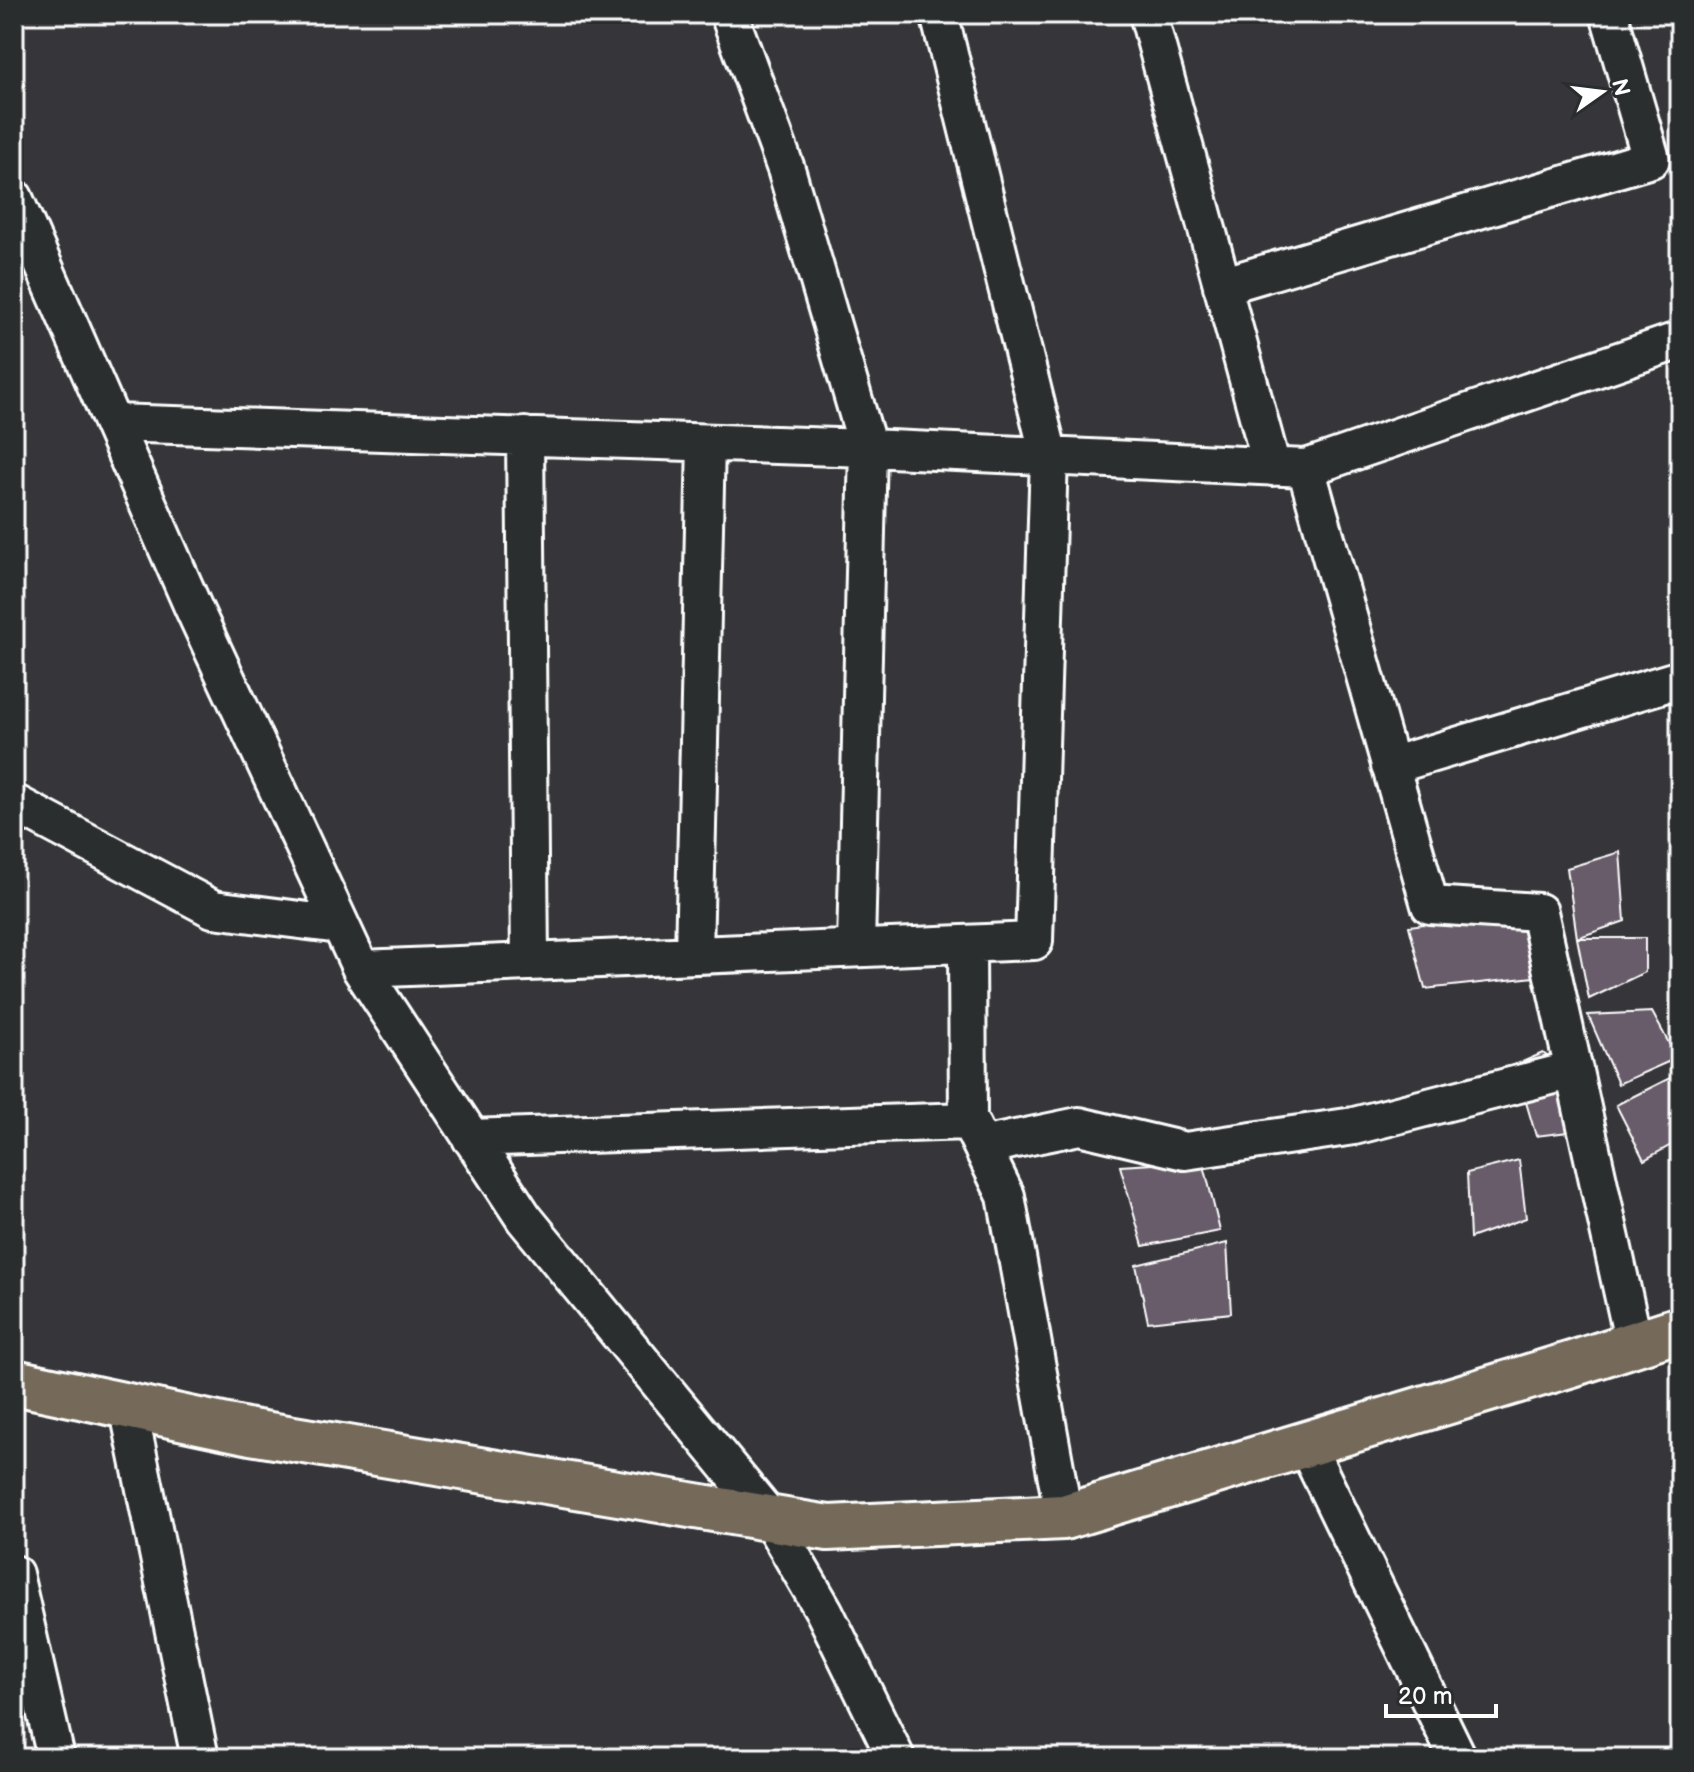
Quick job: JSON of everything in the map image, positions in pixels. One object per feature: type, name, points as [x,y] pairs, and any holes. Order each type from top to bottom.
[{"type":"main road","points":[[14,1382],[251,1432],[828,1528],[1064,1517],[1680,1329]]},
{"type":"street","points":[[729,14],[786,169],[868,448],[856,947]]},
{"type":"street","points":[[361,969],[1034,941],[1049,456],[939,14]]},
{"type":"street","points":[[1148,14],[1222,286],[1289,468],[1390,766],[1430,905],[1539,912],[1634,1344]]},
{"type":"street","points":[[1222,286],[1651,159],[1609,14]]},
{"type":"street","points":[[14,198],[193,607],[361,969],[524,1218],[770,1518],[824,1611],[896,1758]]},
{"type":"street","points":[[113,423],[868,448],[1289,468],[1680,340]]},
{"type":"street","points":[[525,436],[530,962]]},
{"type":"street","points":[[694,954],[706,443]]},
{"type":"street","points":[[1390,766],[1680,679]]},
{"type":"street","points":[[14,803],[213,909],[340,925]]},
{"type":"street","points":[[967,944],[975,1132]]},
{"type":"street","points":[[975,1132],[1079,1126],[1185,1151],[1354,1126],[1574,1070]]},
{"type":"street","points":[[471,1138],[968,1121],[1006,1196],[1064,1517]]},
{"type":"street","points":[[128,1406],[200,1758]]},
{"type":"street","points":[[1306,1445],[1458,1758]]},
{"type":"street","points":[[14,1574],[56,1758]]},
{"type":"building","points":[[1620,852],[1625,921],[1577,938],[1567,868]]},
{"type":"building","points":[[1522,911],[1534,977],[1425,989],[1409,926]]},
{"type":"building","points":[[1577,938],[1645,938],[1645,972],[1589,999]]},
{"type":"building","points":[[1652,1012],[1677,1058],[1618,1084],[1588,1015]]},
{"type":"building","points":[[1543,1053],[1575,1078],[1568,1132],[1536,1136],[1515,1065]]},
{"type":"building","points":[[1678,1074],[1680,1140],[1644,1160],[1616,1105]]},
{"type":"building","points":[[1519,1160],[1526,1218],[1470,1238],[1467,1173]]},
{"type":"building","points":[[1203,1161],[1220,1231],[1143,1246],[1120,1166]]},
{"type":"building","points":[[1227,1243],[1231,1313],[1148,1322],[1136,1265]]}]
